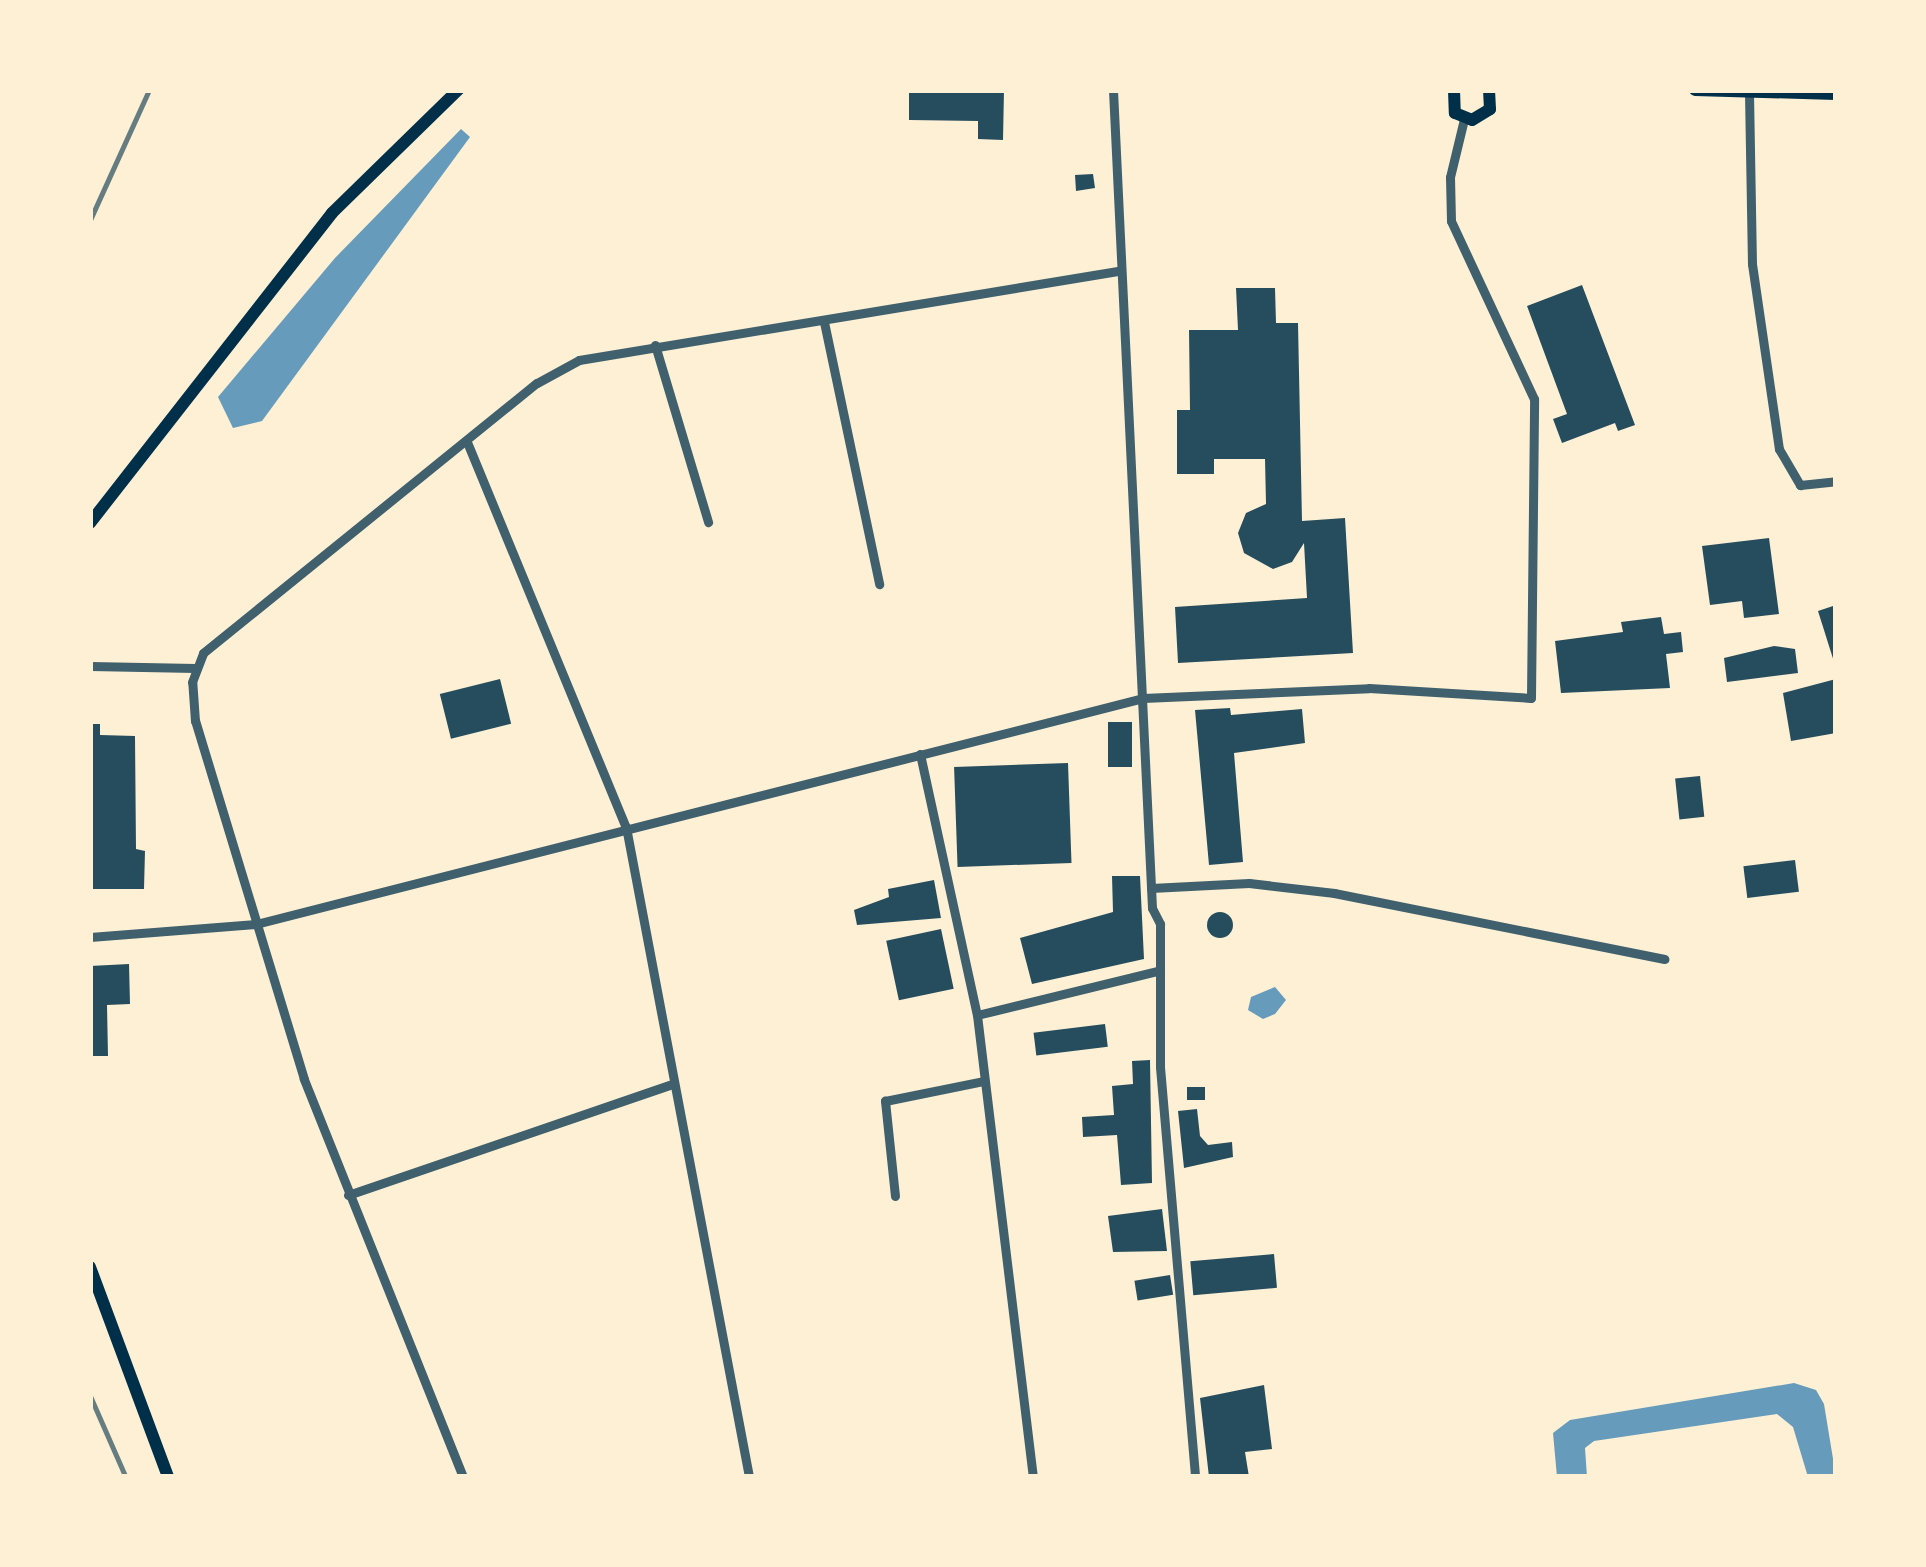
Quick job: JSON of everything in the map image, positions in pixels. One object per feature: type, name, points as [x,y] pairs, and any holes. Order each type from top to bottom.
[{"type":"main road","points":[[90,523],[332,214],[458,90]]},
{"type":"main road","points":[[1454,90],[1451,104],[1463,119],[1482,117],[1489,90]]},
{"type":"main road","points":[[1695,90],[1836,94]]},
{"type":"main road","points":[[90,1267],[168,1477]]},
{"type":"street","points":[[1113,90],[1118,272],[1151,888],[1195,1477]]},
{"type":"street","points":[[1749,93],[1752,264],[1779,449],[1800,485],[1836,481]]},
{"type":"street","points":[[90,937],[256,924],[626,826],[1143,698],[1369,688],[1531,698],[1534,399],[1450,221],[1450,177],[1463,119]]},
{"type":"street","points":[[463,1477],[348,1195],[256,924],[195,721],[195,668],[226,630],[537,383],[579,360],[1118,272]]},
{"type":"street","points":[[824,322],[879,584]]},
{"type":"street","points":[[655,345],[708,522]]},
{"type":"street","points":[[467,442],[626,826],[670,1085],[749,1477]]},
{"type":"street","points":[[90,666],[195,668]]},
{"type":"street","points":[[920,754],[977,1015],[1033,1477]]},
{"type":"street","points":[[1151,888],[1249,883],[1334,893],[1664,959]]},
{"type":"street","points":[[977,1015],[1158,971]]},
{"type":"street","points":[[896,1196],[885,1101],[983,1081]]},
{"type":"street","points":[[348,1195],[670,1085]]},
{"type":"water","points":[[461,129],[470,137],[262,421],[233,428],[218,397],[335,258]]},
{"type":"water","points":[[1275,987],[1286,1000],[1275,1014],[1263,1019],[1248,1010],[1251,997]]},
{"type":"water","points":[[1794,1383],[1816,1390],[1824,1404],[1836,1477],[1808,1477],[1793,1427],[1777,1414],[1594,1441],[1585,1448],[1587,1477],[1557,1477],[1553,1433],[1570,1420]]},
{"type":"building","points":[[909,90],[1004,90],[1003,140],[978,139],[978,121],[909,120]]},
{"type":"building","points":[[1093,174],[1095,188],[1076,191],[1075,175]]},
{"type":"building","points":[[1582,285],[1635,425],[1618,431],[1615,423],[1562,443],[1553,419],[1567,414],[1527,306]]},
{"type":"building","points":[[1236,288],[1275,288],[1276,323],[1298,323],[1302,521],[1345,518],[1353,653],[1178,663],[1175,607],[1307,598],[1304,543],[1292,562],[1273,569],[1244,553],[1238,533],[1246,513],[1266,504],[1265,459],[1214,459],[1214,474],[1177,474],[1177,410],[1190,410],[1189,330],[1238,330]]},
{"type":"building","points":[[1769,538],[1779,614],[1744,618],[1742,601],[1710,605],[1702,546]]},
{"type":"building","points":[[1836,605],[1836,665],[1835,665],[1818,611]]},
{"type":"building","points":[[1661,617],[1664,634],[1681,632],[1683,652],[1666,654],[1670,688],[1561,693],[1555,641],[1623,632],[1621,622]]},
{"type":"building","points":[[1774,646],[1795,649],[1798,673],[1727,682],[1724,658]]},
{"type":"building","points":[[500,679],[511,724],[451,739],[440,694]]},
{"type":"building","points":[[1836,679],[1836,733],[1791,741],[1783,693]]},
{"type":"building","points":[[1230,708],[1231,715],[1302,709],[1305,743],[1234,753],[1243,862],[1209,865],[1195,710]]},
{"type":"building","points":[[1108,722],[1132,722],[1132,767],[1108,767]]},
{"type":"building","points":[[90,724],[100,724],[100,735],[135,736],[136,849],[145,851],[144,889],[90,889]]},
{"type":"building","points":[[1068,763],[1071,863],[958,867],[954,767]]},
{"type":"building","points":[[1700,776],[1704,817],[1679,819],[1675,779]]},
{"type":"building","points":[[1795,860],[1799,892],[1747,898],[1743,866]]},
{"type":"building","points":[[1112,876],[1140,876],[1144,959],[1032,984],[1020,938],[1113,912]]},
{"type":"building","points":[[934,880],[941,918],[857,925],[854,910],[889,897],[888,889]]},
{"type":"building","points":[[1220,912],[1233,925],[1220,938],[1207,925]]},
{"type":"building","points":[[941,929],[954,989],[899,1000],[886,941]]},
{"type":"building","points":[[129,964],[130,1004],[107,1005],[108,1056],[90,1056],[90,966]]},
{"type":"building","points":[[1105,1024],[1108,1047],[1036,1056],[1034,1033]]},
{"type":"building","points":[[1150,1060],[1152,1183],[1121,1185],[1117,1135],[1083,1137],[1082,1117],[1114,1115],[1112,1086],[1133,1084],[1132,1061]]},
{"type":"building","points":[[1187,1087],[1205,1087],[1205,1100],[1187,1100]]},
{"type":"building","points":[[1197,1109],[1200,1136],[1208,1145],[1232,1142],[1233,1157],[1184,1168],[1178,1111]]},
{"type":"building","points":[[1162,1209],[1167,1251],[1113,1252],[1108,1216]]},
{"type":"building","points":[[1274,1254],[1277,1288],[1193,1295],[1190,1261]]},
{"type":"building","points":[[1170,1275],[1173,1295],[1138,1300],[1134,1281]]},
{"type":"building","points":[[1264,1385],[1272,1449],[1245,1452],[1249,1477],[1209,1477],[1200,1398]]},
{"type":"railway","points":[[90,220],[149,90]]},
{"type":"railway","points":[[90,1395],[126,1477]]}]
